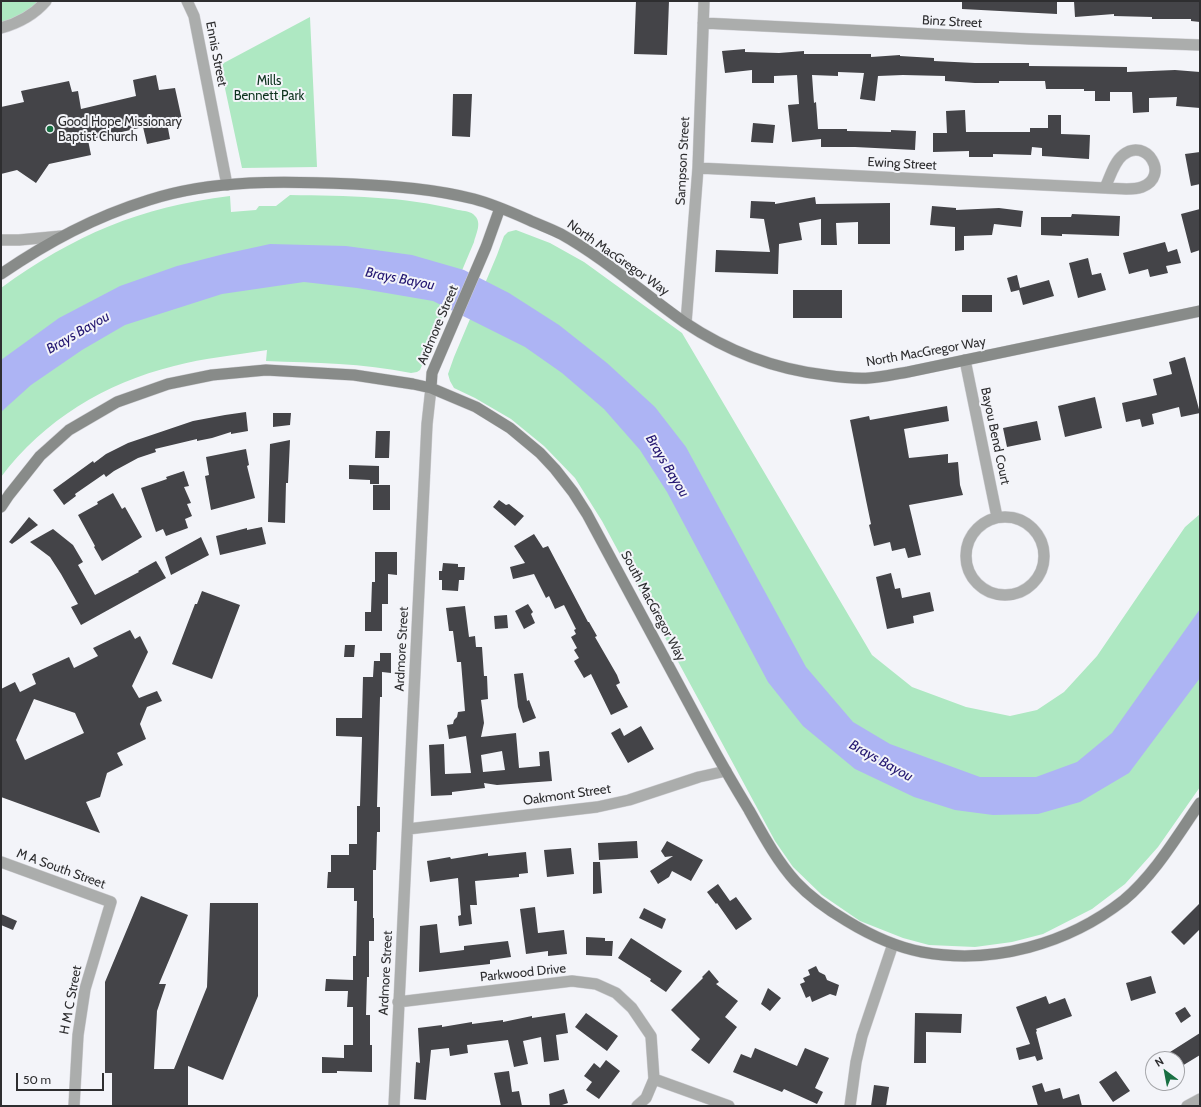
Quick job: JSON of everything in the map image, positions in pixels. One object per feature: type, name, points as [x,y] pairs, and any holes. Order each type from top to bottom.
[{"type":"main road","name":"North MacGregor Way","points":[[1,274],[32,253],[62,236],[102,216],[151,199],[194,189],[227,185],[290,182],[435,190],[476,199],[560,234],[686,323],[722,345],[765,363],[812,374],[867,378],[908,372],[1200,311]]},
{"type":"main road","name":"Ardmore Street","points":[[431,388],[432,373],[486,247],[500,208]]},
{"type":"main road","name":"South MacGregor Way","points":[[1,508],[9,495],[40,456],[69,430],[117,402],[168,384],[212,375],[266,370],[354,375],[431,388],[476,407],[510,428],[540,453],[555,469],[573,492],[587,514],[726,771],[778,859],[798,884],[832,912],[862,930],[893,944],[922,952],[962,956],[1002,953],[1039,945],[1069,934],[1102,916],[1126,898],[1153,870],[1200,803]]},
{"type":"street","points":[[1,28],[24,20],[35,13],[46,1]]},
{"type":"street","name":"Ennis Street","points":[[187,1],[194,16],[227,185]]},
{"type":"street","name":"Sampson Street","points":[[686,323],[698,168],[704,1]]},
{"type":"street","name":"Binz Street","points":[[703,23],[1200,46]]},
{"type":"street","name":"Ewing Street","points":[[698,168],[1105,188],[1135,188],[1143,186],[1151,181],[1156,173],[1156,166],[1152,159],[1140,150],[1126,153],[1116,162],[1105,188]]},
{"type":"street","points":[[1,240],[62,236]]},
{"type":"street","name":"Bayou Bend Court","points":[[965,360],[997,518]]},
{"type":"street","name":"Ardmore Street","points":[[394,1106],[427,424],[431,388]]},
{"type":"street","points":[[1010,517],[1021,520],[1031,527],[1039,536],[1043,548],[1044,560],[1040,572],[1034,582],[1013,594],[1000,594],[989,591],[979,584],[971,575],[967,563],[966,551],[970,539],[976,529],[986,522],[997,518],[1010,517]]},
{"type":"street","name":"Oakmont Street","points":[[408,829],[597,807],[629,800],[699,777],[726,771]]},
{"type":"street","name":"M A South Street","points":[[1,862],[110,902]]},
{"type":"street","name":"H M C Street","points":[[74,1106],[78,1035],[85,989],[110,902]]},
{"type":"street","points":[[850,1106],[856,1062],[862,1036],[893,944]]},
{"type":"street","name":"Parkwood Drive","points":[[398,1002],[572,981],[596,984],[616,992],[632,1008],[651,1036],[654,1079]]},
{"type":"street","points":[[637,1106],[646,1098],[654,1079],[729,1106]]},
{"type":"street","points":[[1187,1106],[1200,1099]]},
{"type":"green space","points":[[1,1],[38,1],[26,12],[1,23]]},
{"type":"green space","name":"Mills Bennett Park","points":[[310,17],[317,167],[242,168],[220,65]]},
{"type":"green space","points":[[290,195],[354,196],[396,199],[438,205],[472,213],[475,216],[478,225],[474,242],[420,370],[411,373],[357,365],[266,361],[267,350],[185,363],[124,382],[78,406],[56,421],[36,438],[1,477],[1,288],[28,269],[82,238],[137,216],[197,201],[230,196],[231,212],[256,210],[259,206],[276,206]]},
{"type":"green space","points":[[516,230],[550,243],[584,262],[682,333],[872,655],[912,687],[966,707],[1010,716],[1037,710],[1064,692],[1097,656],[1185,527],[1200,514],[1200,787],[1158,847],[1125,884],[1092,909],[1043,934],[1012,942],[975,947],[929,945],[903,938],[860,921],[822,895],[793,867],[775,841],[602,521],[575,478],[544,446],[511,419],[475,398],[454,388],[450,381],[448,374],[454,357],[504,236],[508,232]]},
{"type":"water","name":"Brays Bayou","points":[[270,244],[346,246],[412,255],[464,270],[509,293],[559,325],[607,363],[655,407],[686,447],[806,667],[853,722],[890,744],[980,777],[1036,777],[1077,762],[1112,733],[1200,609],[1200,678],[1129,773],[1080,802],[1038,814],[993,815],[955,810],[914,797],[855,769],[803,726],[768,682],[667,492],[640,450],[604,409],[562,373],[525,347],[433,301],[357,288],[304,282],[222,294],[125,325],[82,350],[31,385],[1,412],[1,360],[59,318],[120,286],[177,266]]},
{"type":"building","points":[[636,1],[669,1],[667,55],[634,54]]},
{"type":"building","points":[[962,1],[1057,1],[1057,14],[962,9]]},
{"type":"building","points":[[1074,1],[1200,1],[1200,22],[1191,21],[1191,19],[1152,19],[1152,17],[1114,16],[1114,14],[1075,17]]},
{"type":"building","points":[[745,49],[745,52],[779,53],[804,51],[804,54],[871,54],[871,57],[900,55],[934,58],[934,61],[1029,63],[1029,66],[1127,67],[1127,72],[1175,70],[1200,72],[1200,108],[1176,106],[1177,97],[1149,98],[1149,112],[1133,113],[1132,92],[1110,92],[1110,101],[1095,101],[1095,91],[1084,91],[1084,89],[1046,89],[1045,81],[999,81],[999,83],[975,83],[945,81],[945,76],[903,75],[878,76],[875,101],[860,99],[864,73],[838,72],[838,76],[812,75],[818,129],[891,132],[891,130],[916,131],[915,150],[821,147],[821,139],[792,142],[788,105],[799,104],[797,75],[774,76],[774,83],[752,83],[752,70],[725,73],[722,51]]},
{"type":"building","name":"Good Hope Missionary Baptist Church","points":[[156,75],[159,90],[175,88],[182,120],[167,123],[170,139],[147,144],[143,127],[88,140],[91,155],[49,164],[36,183],[17,170],[1,174],[1,107],[24,102],[21,91],[69,81],[72,92],[78,91],[81,109],[136,96],[133,80]]},
{"type":"building","points":[[453,94],[472,94],[470,137],[452,136]]},
{"type":"building","points":[[965,110],[966,132],[1030,132],[1030,128],[1048,128],[1048,115],[1061,115],[1061,134],[1090,135],[1089,159],[1042,156],[1042,148],[1032,147],[1031,155],[993,154],[993,157],[969,157],[969,151],[933,152],[933,133],[947,133],[946,111]]},
{"type":"building","points":[[753,123],[775,125],[773,143],[751,142]]},
{"type":"building","points":[[1200,152],[1200,184],[1191,186],[1185,154]]},
{"type":"building","points":[[815,197],[816,204],[890,203],[890,244],[858,244],[858,222],[836,223],[837,245],[821,245],[821,219],[799,223],[802,240],[779,244],[778,274],[715,272],[716,250],[770,252],[764,219],[750,218],[751,201],[775,202],[775,204]]},
{"type":"building","points":[[932,206],[956,208],[956,210],[999,208],[1023,211],[1021,227],[994,224],[992,235],[964,236],[964,250],[955,251],[955,227],[930,225]]},
{"type":"building","points":[[1200,209],[1200,250],[1191,253],[1181,214]]},
{"type":"building","points":[[1072,214],[1120,216],[1119,236],[1062,234],[1062,236],[1041,235],[1041,217],[1071,217]]},
{"type":"building","points":[[1165,242],[1168,252],[1177,249],[1181,263],[1166,266],[1168,273],[1150,277],[1148,269],[1129,274],[1123,253]]},
{"type":"building","points":[[1088,258],[1092,275],[1101,273],[1106,290],[1078,298],[1069,263]]},
{"type":"building","points":[[1017,275],[1020,288],[1049,280],[1054,296],[1023,305],[1019,290],[1011,292],[1007,278]]},
{"type":"building","points":[[793,290],[842,290],[842,318],[793,318]]},
{"type":"building","points":[[962,295],[992,295],[992,312],[962,312]]},
{"type":"building","points":[[1185,357],[1200,413],[1181,417],[1179,407],[1152,414],[1154,424],[1142,427],[1140,419],[1126,422],[1122,403],[1157,395],[1153,379],[1172,374],[1169,362]]},
{"type":"building","points":[[1095,397],[1102,428],[1065,437],[1058,406]]},
{"type":"building","points":[[947,406],[949,421],[904,429],[909,458],[948,454],[948,463],[958,462],[960,485],[963,495],[909,505],[921,555],[908,558],[905,548],[892,551],[890,542],[874,546],[850,420],[869,416],[870,420]]},
{"type":"building","points":[[246,412],[248,431],[231,434],[231,432],[212,438],[197,441],[197,439],[155,449],[156,452],[138,458],[106,477],[104,474],[75,494],[76,496],[64,505],[53,490],[93,461],[94,463],[106,454],[128,443],[193,421]]},
{"type":"building","points":[[273,413],[291,413],[290,425],[273,427]]},
{"type":"building","points":[[1037,421],[1041,440],[1007,447],[1003,428]]},
{"type":"building","points":[[376,431],[390,431],[389,458],[375,458]]},
{"type":"building","points":[[290,440],[288,483],[286,483],[285,523],[268,522],[270,444]]},
{"type":"building","points":[[246,449],[249,465],[247,466],[255,498],[211,510],[205,476],[209,475],[206,457]]},
{"type":"building","points":[[349,465],[379,466],[379,484],[370,484],[370,480],[349,479]]},
{"type":"building","points":[[184,471],[189,486],[184,487],[191,503],[187,504],[192,516],[185,519],[188,528],[166,536],[163,529],[156,532],[141,488]]},
{"type":"building","points":[[373,485],[390,485],[390,510],[373,510]]},
{"type":"building","points":[[113,493],[122,509],[125,507],[142,537],[102,561],[78,515],[98,504],[97,502]]},
{"type":"building","points":[[499,500],[506,505],[509,504],[524,516],[515,526],[493,507]]},
{"type":"building","points":[[29,517],[38,525],[12,544],[9,542]]},
{"type":"building","points":[[262,527],[266,544],[220,555],[216,536],[247,528],[247,530]]},
{"type":"building","points":[[53,529],[73,545],[83,562],[78,565],[95,595],[139,572],[138,571],[156,561],[166,578],[81,625],[71,607],[78,604],[61,574],[50,557],[30,542]]},
{"type":"building","points":[[534,534],[543,548],[548,546],[588,622],[597,636],[595,637],[617,675],[620,683],[616,685],[628,707],[611,715],[591,674],[584,678],[574,661],[579,658],[574,650],[577,648],[571,637],[576,634],[574,630],[576,629],[564,605],[555,609],[549,596],[546,598],[534,574],[513,579],[510,567],[525,563],[514,546]]},
{"type":"building","points":[[201,537],[209,555],[171,575],[165,557]]},
{"type":"building","points":[[375,552],[397,552],[397,575],[388,574],[388,604],[382,604],[382,631],[365,631],[365,612],[371,612],[372,582],[375,582]]},
{"type":"building","points":[[443,563],[458,564],[458,567],[465,567],[464,580],[459,580],[458,591],[442,590],[442,580],[439,580],[439,571],[442,571]]},
{"type":"building","points":[[891,573],[895,589],[900,588],[902,598],[930,592],[934,611],[913,616],[914,623],[887,629],[876,577]]},
{"type":"building","points":[[202,591],[240,605],[212,679],[172,664],[195,604],[197,604]]},
{"type":"building","points":[[528,604],[533,612],[531,614],[535,623],[524,629],[515,611]]},
{"type":"building","points":[[465,606],[469,637],[475,636],[476,647],[482,647],[484,676],[487,676],[488,699],[481,700],[484,723],[481,737],[516,733],[519,768],[540,766],[539,752],[549,751],[552,781],[497,785],[484,783],[485,788],[452,792],[452,795],[431,796],[429,745],[444,744],[445,774],[471,773],[466,736],[449,739],[447,725],[453,724],[458,712],[465,711],[461,662],[457,662],[453,631],[449,631],[446,608]],"holes":[[[502,751],[505,770],[483,772],[481,755]]]},
{"type":"building","points":[[507,615],[508,628],[495,629],[494,616]]},
{"type":"building","points":[[130,630],[135,639],[140,636],[148,652],[132,686],[139,698],[157,691],[162,701],[147,707],[140,724],[146,739],[117,753],[123,765],[107,773],[100,797],[86,802],[100,833],[1,797],[1,689],[15,682],[20,692],[36,684],[32,674],[69,657],[74,668],[98,656],[93,648]],"holes":[[[34,699],[75,713],[84,733],[25,760],[16,740]]]},
{"type":"building","points":[[345,645],[355,645],[354,657],[344,657]]},
{"type":"building","points":[[380,653],[391,653],[391,673],[382,672],[382,697],[380,697],[377,807],[380,807],[380,832],[377,832],[376,870],[373,870],[374,941],[369,941],[369,977],[367,977],[366,1015],[370,1015],[372,1072],[337,1071],[337,1073],[322,1073],[322,1057],[344,1058],[344,1045],[353,1045],[353,1007],[347,1007],[348,991],[325,991],[326,979],[353,980],[353,956],[356,956],[357,901],[354,901],[354,888],[327,888],[328,872],[331,872],[331,855],[349,855],[349,844],[357,844],[357,806],[360,806],[362,737],[336,736],[336,718],[362,718],[363,677],[373,677],[374,661],[380,661]]},
{"type":"building","points":[[523,673],[527,701],[529,700],[536,718],[523,723],[518,707],[514,674]]},
{"type":"building","points":[[641,726],[654,749],[628,763],[611,733],[620,728],[624,736]]},
{"type":"building","points":[[637,841],[638,858],[599,860],[598,843]]},
{"type":"building","points":[[667,841],[703,860],[691,881],[672,871],[669,877],[658,884],[650,871],[673,856],[665,857],[661,851]]},
{"type":"building","points":[[571,848],[574,874],[547,877],[544,850]]},
{"type":"building","points":[[526,852],[528,873],[519,874],[519,877],[475,881],[477,905],[470,905],[472,924],[459,926],[458,916],[461,915],[458,878],[430,882],[427,861],[488,853],[488,856]]},
{"type":"building","points":[[593,862],[600,862],[602,893],[593,894]]},
{"type":"building","points":[[718,884],[730,901],[736,897],[752,919],[736,930],[717,903],[716,904],[707,892]]},
{"type":"building","points":[[141,896],[188,915],[159,984],[166,984],[157,1011],[154,1069],[174,1069],[207,987],[210,903],[258,903],[258,996],[223,1080],[188,1066],[188,1106],[112,1106],[112,1073],[105,1073],[105,982]]},
{"type":"building","points":[[1200,903],[1200,929],[1184,945],[1171,932]]},
{"type":"building","points":[[535,907],[538,933],[564,930],[567,954],[548,956],[548,951],[526,954],[520,909]]},
{"type":"building","points":[[644,908],[666,919],[662,929],[639,918]]},
{"type":"building","points":[[1,914],[17,921],[13,930],[1,925]]},
{"type":"building","points":[[437,924],[440,953],[464,950],[464,946],[508,941],[511,957],[490,960],[490,964],[419,972],[420,926]]},
{"type":"building","points":[[586,937],[605,938],[605,941],[613,941],[612,956],[586,955]]},
{"type":"building","points":[[631,938],[682,971],[666,992],[650,981],[651,979],[618,958]]},
{"type":"building","points":[[816,966],[819,972],[825,975],[827,980],[839,985],[836,996],[830,994],[812,1002],[810,996],[806,998],[800,984],[805,982],[803,978],[810,975],[808,970]]},
{"type":"building","points":[[709,970],[719,982],[716,984],[738,1001],[725,1017],[737,1027],[709,1064],[691,1050],[700,1039],[671,1010]]},
{"type":"building","points":[[1151,976],[1156,993],[1131,1001],[1126,983]]},
{"type":"building","points":[[768,988],[781,998],[770,1011],[761,1004]]},
{"type":"building","points":[[1046,996],[1049,1004],[1065,998],[1072,1016],[1036,1029],[1043,1059],[1037,1061],[1035,1056],[1019,1060],[1016,1048],[1030,1044],[1016,1007]]},
{"type":"building","points":[[1185,1007],[1191,1016],[1181,1023],[1175,1013]]},
{"type":"building","points":[[565,1013],[568,1033],[556,1035],[559,1060],[544,1062],[541,1037],[523,1041],[528,1064],[514,1067],[508,1040],[467,1045],[468,1053],[450,1056],[449,1048],[431,1050],[426,1100],[414,1099],[416,1062],[420,1063],[418,1028],[442,1025],[442,1027],[472,1022],[472,1024],[503,1020],[503,1022],[532,1016],[532,1018]]},
{"type":"building","points":[[586,1013],[618,1036],[607,1051],[575,1027]]},
{"type":"building","points":[[915,1013],[962,1014],[961,1033],[926,1032],[926,1063],[914,1063]]},
{"type":"building","points":[[1200,1033],[1200,1055],[1185,1064],[1185,1051],[1172,1051]]},
{"type":"building","points":[[755,1048],[797,1066],[805,1048],[829,1058],[815,1088],[823,1092],[817,1104],[784,1089],[782,1092],[733,1072],[741,1054],[751,1058]]},
{"type":"building","points":[[606,1060],[620,1071],[599,1099],[586,1090],[592,1082],[584,1076],[594,1063],[600,1068]]},
{"type":"building","points":[[509,1071],[512,1092],[519,1091],[522,1106],[501,1106],[494,1073]]},
{"type":"building","points":[[1116,1071],[1130,1091],[1113,1102],[1099,1082]]},
{"type":"building","points":[[1042,1083],[1045,1092],[1060,1088],[1063,1099],[1079,1094],[1082,1106],[1038,1106],[1032,1086]]},
{"type":"building","points":[[874,1085],[889,1087],[886,1106],[871,1106]]},
{"type":"building","points":[[564,1089],[568,1103],[559,1106],[550,1106],[549,1094]]},
{"type":"place","name":"Good Hope Missionary Baptist Church","points":[[50,129]]}]
